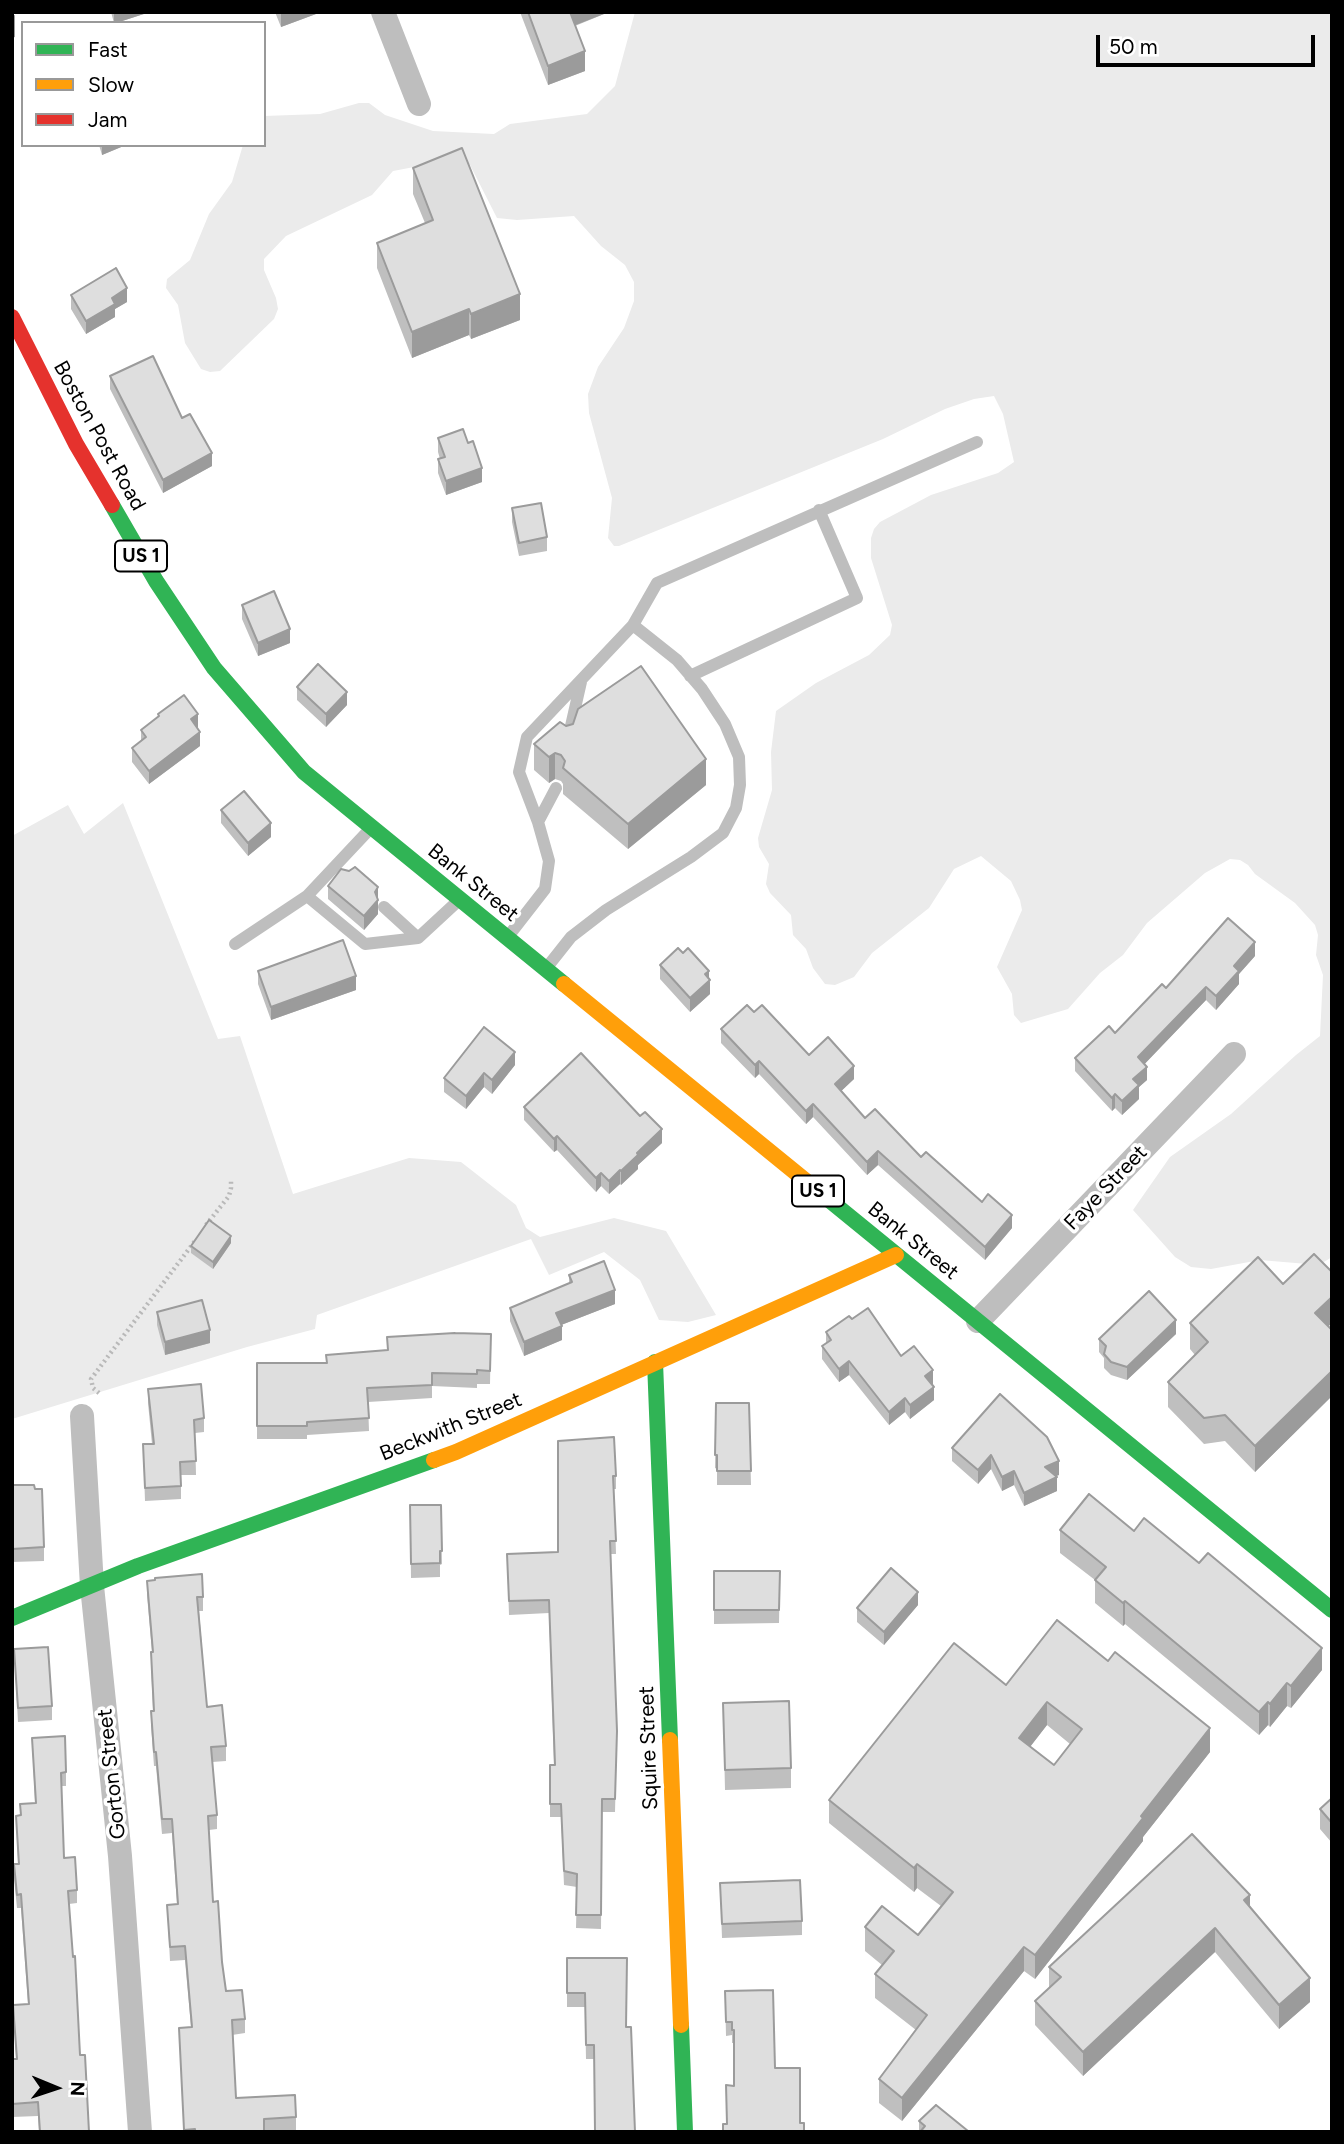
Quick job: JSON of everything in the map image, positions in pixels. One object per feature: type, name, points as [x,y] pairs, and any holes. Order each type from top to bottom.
[{"type":"main road","name":"Boston Post Road","points":[[12,317],[76,444],[156,581],[214,668],[304,772]]},
{"type":"main road","name":"Bank Street","points":[[304,772],[1332,1610]]},
{"type":"main road","name":"Beckwith Street","points":[[12,1618],[138,1566],[456,1452],[896,1255]]},
{"type":"main road","name":"Squire Street","points":[[655,1362],[685,2132]]},
{"type":"street","points":[[383,12],[419,104]]},
{"type":"street","name":"Faye Street","points":[[978,1321],[1234,1055]]},
{"type":"street","name":"Gorton Street","points":[[82,1416],[92,1587],[120,1856],[140,2132]]},
{"type":"lane","points":[[507,937],[545,889],[549,861],[519,772],[527,737],[634,625],[657,583],[976,442]]},
{"type":"lane","points":[[690,676],[858,598],[819,510]]},
{"type":"lane","points":[[546,969],[571,937],[597,917],[691,857],[723,832],[736,808],[740,785],[739,757],[725,724],[677,660],[634,625]]},
{"type":"lane","points":[[567,743],[581,682]]},
{"type":"lane","points":[[538,822],[556,788]]},
{"type":"lane","points":[[235,944],[307,896],[371,827]]},
{"type":"lane","points":[[336,866],[347,876]]},
{"type":"lane","points":[[307,896],[365,944],[418,938],[460,899]]},
{"type":"lane","points":[[384,907],[418,938]]},
{"type":"path","points":[[204,1228],[229,1196],[230,1181]]},
{"type":"path","points":[[105,1399],[93,1388],[91,1379],[196,1239]]},
{"type":"shaded area","points":[[635,12],[1332,12],[1332,1257],[1319,1265],[1260,1260],[1211,1269],[1191,1267],[1175,1257],[1133,1210],[1170,1157],[1231,1114],[1320,1036],[1323,975],[1316,955],[1318,935],[1315,925],[1295,903],[1255,874],[1248,865],[1240,860],[1230,859],[1205,873],[1147,923],[1123,955],[1100,973],[1068,1009],[1021,1023],[1014,1015],[1012,994],[997,967],[1022,910],[1020,900],[1011,881],[981,856],[954,869],[929,908],[872,953],[854,977],[835,985],[825,984],[813,968],[806,949],[793,935],[791,915],[770,893],[766,884],[769,864],[759,847],[758,838],[772,790],[771,752],[776,711],[816,683],[869,655],[890,635],[892,625],[871,558],[871,538],[880,522],[931,495],[998,473],[1014,462],[1003,414],[994,396],[974,399],[945,409],[883,439],[614,546],[608,538],[612,498],[589,413],[588,394],[598,367],[624,328],[634,301],[634,282],[625,265],[601,246],[574,216],[517,220],[497,218],[470,165],[462,158],[393,171],[372,195],[286,236],[264,259],[264,270],[278,309],[274,319],[220,371],[201,369],[185,343],[178,305],[166,288],[167,279],[190,260],[209,214],[232,182],[242,147],[266,147],[266,116],[320,114],[359,103],[369,103],[385,115],[433,131],[494,134],[510,124],[587,114],[615,86]]},
{"type":"shaded area","points":[[123,803],[218,1039],[240,1036],[293,1194],[409,1158],[461,1162],[516,1205],[526,1228],[540,1237],[614,1218],[666,1231],[716,1315],[688,1322],[659,1320],[640,1280],[604,1252],[549,1275],[531,1239],[317,1315],[315,1329],[247,1347],[12,1419],[12,836],[68,805],[84,834]]},
{"type":"building","points":[[528,12],[570,12],[585,51],[548,66]]},
{"type":"building","points":[[462,148],[520,294],[471,314],[469,309],[412,332],[377,243],[433,220],[413,168]]},
{"type":"building","points":[[116,268],[127,288],[112,298],[115,304],[86,321],[71,295]]},
{"type":"building","points":[[153,356],[182,418],[190,414],[212,453],[163,480],[110,376]]},
{"type":"building","points":[[463,429],[468,443],[473,441],[482,468],[446,481],[438,459],[445,457],[438,438]]},
{"type":"building","points":[[541,503],[547,537],[519,543],[512,508]]},
{"type":"building","points":[[274,591],[290,629],[258,643],[242,605]]},
{"type":"building","points":[[318,664],[347,692],[326,714],[297,687]]},
{"type":"building","points":[[641,666],[706,759],[628,824],[563,768],[565,761],[561,755],[555,753],[549,757],[534,744],[560,722],[566,726],[573,724],[578,709]]},
{"type":"building","points":[[184,695],[198,714],[191,719],[200,732],[149,771],[132,748],[146,737],[141,730]]},
{"type":"building","points":[[244,791],[271,823],[248,843],[221,810]]},
{"type":"building","points":[[355,867],[378,887],[375,892],[378,900],[364,916],[328,886],[341,869],[349,871]]},
{"type":"building","points":[[1228,918],[1255,942],[1234,966],[1239,971],[1216,996],[1206,987],[1138,1057],[1147,1067],[1133,1079],[1139,1085],[1122,1101],[1115,1094],[1112,1098],[1075,1058],[1109,1026],[1115,1033],[1162,984],[1166,988]]},
{"type":"building","points":[[343,940],[356,976],[271,1007],[258,971]]},
{"type":"building","points":[[678,948],[683,953],[688,948],[709,971],[705,974],[710,980],[690,998],[660,965]]},
{"type":"building","points":[[747,1005],[754,1012],[762,1005],[809,1055],[828,1037],[854,1066],[835,1084],[865,1118],[875,1109],[921,1157],[926,1152],[982,1202],[988,1194],[1012,1215],[985,1247],[878,1151],[867,1162],[813,1104],[806,1111],[759,1061],[755,1065],[721,1029]]},
{"type":"building","points":[[484,1027],[515,1052],[492,1080],[484,1073],[466,1096],[444,1078]]},
{"type":"building","points":[[581,1053],[640,1116],[645,1112],[662,1129],[609,1181],[601,1173],[596,1178],[557,1136],[554,1139],[524,1107]]},
{"type":"building","points":[[209,1220],[231,1236],[213,1262],[191,1246]]},
{"type":"building","points":[[1314,1254],[1332,1272],[1332,1297],[1315,1313],[1332,1330],[1332,1371],[1255,1446],[1225,1415],[1204,1418],[1168,1382],[1208,1342],[1190,1323],[1258,1257],[1283,1284]]},
{"type":"building","points":[[604,1261],[615,1290],[556,1313],[562,1326],[524,1342],[510,1308],[572,1282],[569,1275]]},
{"type":"building","points":[[1149,1291],[1176,1320],[1127,1367],[1111,1362],[1104,1354],[1106,1346],[1099,1339]]},
{"type":"building","points":[[202,1300],[210,1330],[165,1342],[157,1312]]},
{"type":"building","points":[[868,1308],[901,1356],[914,1346],[933,1370],[925,1376],[934,1387],[910,1405],[905,1398],[889,1412],[849,1361],[839,1369],[822,1346],[831,1340],[826,1332],[849,1316],[852,1319]]},
{"type":"building","points":[[491,1334],[490,1371],[477,1370],[477,1374],[432,1373],[432,1385],[367,1388],[369,1418],[307,1422],[307,1426],[257,1426],[257,1363],[327,1363],[326,1355],[388,1350],[387,1337]]},
{"type":"building","points":[[201,1384],[204,1418],[194,1420],[196,1461],[180,1462],[181,1486],[145,1488],[143,1444],[154,1444],[148,1389]]},
{"type":"building","points":[[1000,1394],[1047,1437],[1059,1461],[1045,1467],[1057,1477],[1024,1493],[1014,1471],[1002,1477],[991,1455],[978,1470],[952,1448]]},
{"type":"building","points":[[716,1403],[749,1403],[751,1471],[717,1471]]},
{"type":"building","points":[[614,1437],[616,1541],[610,1541],[617,1731],[615,1799],[602,1799],[601,1915],[576,1915],[577,1874],[564,1871],[561,1804],[550,1804],[550,1765],[555,1765],[549,1600],[509,1601],[507,1554],[558,1552],[558,1441]]},
{"type":"building","points":[[12,1485],[34,1485],[35,1489],[42,1489],[44,1547],[12,1549]]},
{"type":"building","points":[[1089,1494],[1134,1531],[1144,1518],[1199,1563],[1208,1553],[1322,1648],[1291,1686],[1287,1683],[1270,1704],[1268,1702],[1259,1712],[1125,1601],[1123,1603],[1095,1580],[1106,1567],[1060,1530]]},
{"type":"building","points":[[410,1505],[441,1505],[440,1563],[411,1564]]},
{"type":"building","points":[[891,1568],[918,1592],[884,1632],[857,1608]]},
{"type":"building","points":[[714,1571],[780,1571],[779,1610],[714,1610]]},
{"type":"building","points":[[202,1574],[203,1597],[197,1597],[207,1707],[222,1705],[226,1746],[211,1747],[217,1815],[208,1816],[213,1902],[218,1901],[226,1991],[242,1990],[245,2019],[232,2020],[236,2098],[295,2095],[296,2117],[264,2119],[264,2132],[184,2130],[179,2028],[192,2027],[185,1946],[170,1947],[167,1905],[178,1904],[172,1819],[162,1819],[154,1752],[151,1711],[154,1711],[153,1652],[147,1581]]},
{"type":"building","points":[[1057,1620],[1108,1661],[1115,1652],[1210,1728],[1035,1955],[1024,1947],[902,2098],[879,2079],[927,2015],[875,1974],[894,1951],[865,1927],[882,1906],[918,1935],[953,1892],[917,1864],[914,1868],[829,1800],[954,1643],[1006,1685]],"holes":[[[1047,1702],[1082,1729],[1054,1765],[1019,1738]]]},
{"type":"building","points":[[48,1647],[52,1706],[18,1708],[14,1649]]},
{"type":"building","points":[[789,1701],[791,1768],[725,1770],[723,1703]]},
{"type":"building","points":[[65,1736],[66,1772],[61,1773],[64,1858],[75,1857],[77,1890],[68,1891],[73,1957],[75,1956],[80,2055],[85,2055],[89,2132],[40,2132],[38,2102],[12,2104],[12,2059],[17,2059],[13,2005],[29,2004],[21,1894],[17,1895],[14,1864],[19,1864],[16,1816],[21,1815],[20,1804],[36,1803],[32,1738]]},
{"type":"building","points":[[1332,1798],[1332,1823],[1320,1809]]},
{"type":"building","points":[[1192,1834],[1250,1895],[1244,1900],[1310,1978],[1279,2005],[1215,1928],[1083,2052],[1035,2001],[1061,1977],[1049,1967]]},
{"type":"building","points":[[800,1880],[802,1921],[722,1924],[720,1883]]},
{"type":"building","points":[[567,1958],[627,1958],[626,2027],[631,2027],[635,2132],[595,2132],[594,2045],[586,2045],[585,1993],[567,1993]]},
{"type":"building","points":[[773,1990],[775,2068],[800,2068],[800,2123],[804,2123],[804,2132],[723,2132],[723,2124],[727,2124],[726,2085],[734,2086],[734,2030],[732,2022],[726,2022],[725,1991]]},
{"type":"building","points":[[936,2105],[968,2132],[920,2132],[925,2126],[919,2121]]},
{"type":"traffic: fast","points":[[112,505],[156,581],[214,668],[304,772],[564,984]]},
{"type":"traffic: fast","points":[[817,1190],[1332,1610]]},
{"type":"traffic: fast","points":[[655,1362],[670,1740]]},
{"type":"traffic: fast","points":[[12,1618],[138,1566],[434,1460]]},
{"type":"traffic: fast","points":[[681,2025],[685,2132]]},
{"type":"traffic: slow","points":[[564,984],[817,1190]]},
{"type":"traffic: slow","points":[[434,1460],[896,1255]]},
{"type":"traffic: slow","points":[[670,1740],[681,2025]]},
{"type":"traffic: jam","points":[[12,317],[76,444],[112,505]]}]
